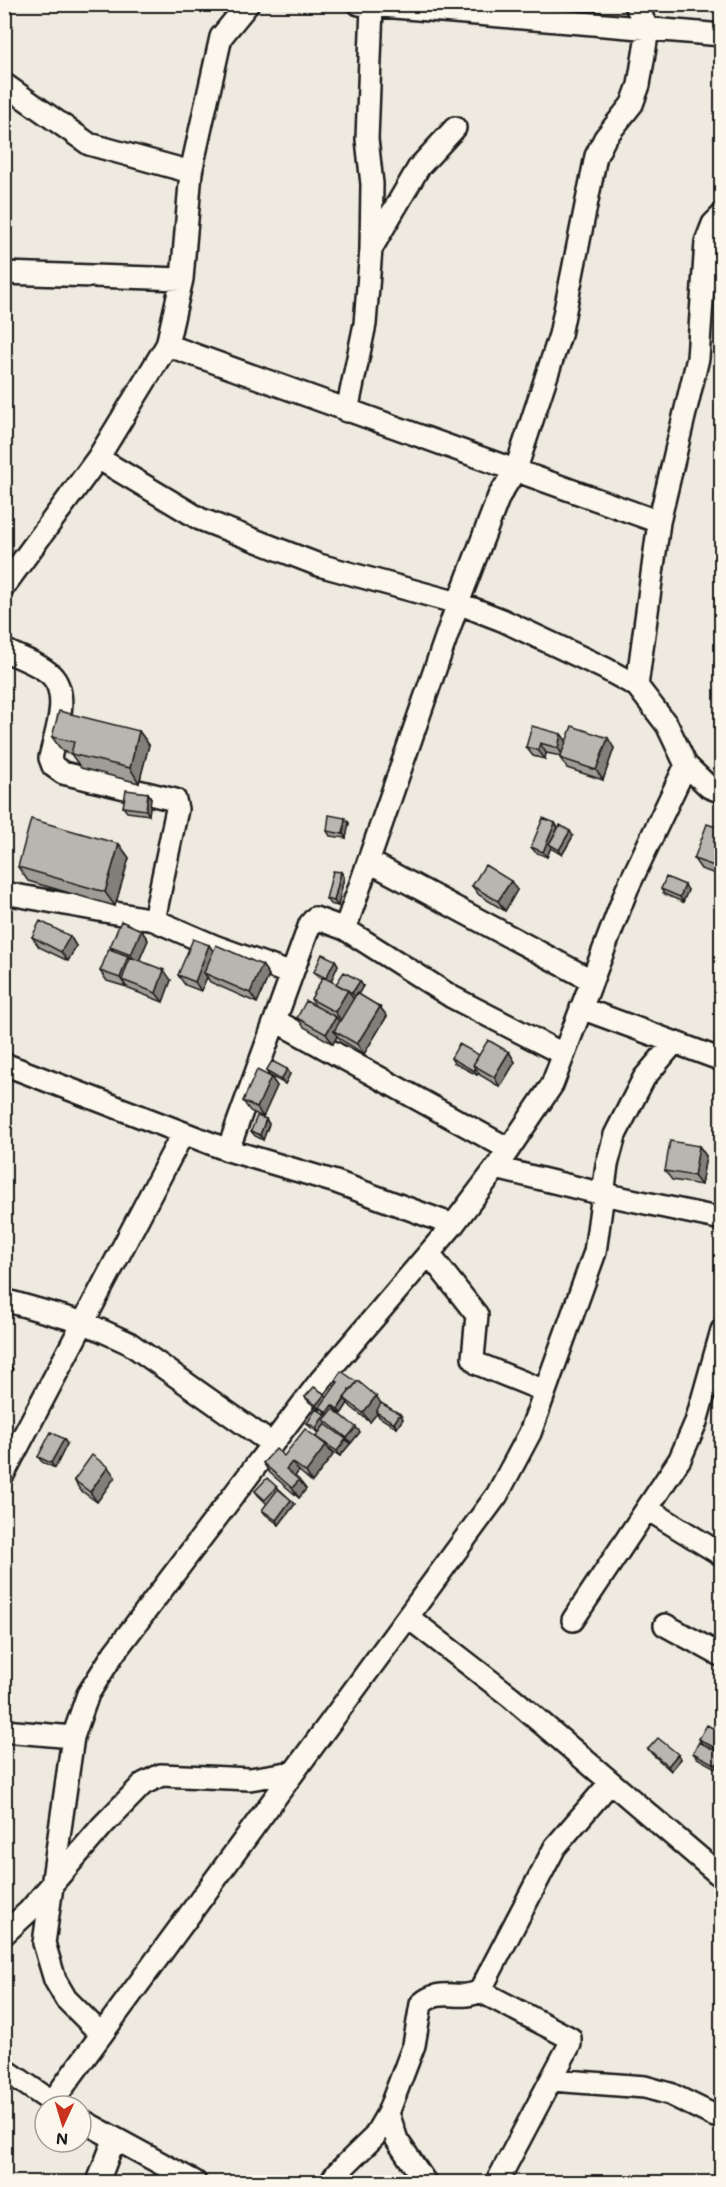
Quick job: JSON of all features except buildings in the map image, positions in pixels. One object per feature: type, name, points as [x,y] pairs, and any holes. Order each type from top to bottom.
[{"type":"street","points":[[4,586],[98,458],[167,345],[182,279],[191,172],[222,37],[248,4]]},
{"type":"street","points":[[345,929],[458,603],[499,496],[516,469],[560,335],[596,156],[605,138],[632,104],[639,85],[648,29],[635,4]]},
{"type":"street","points":[[348,411],[365,324],[371,249],[372,184],[367,139],[365,5],[722,35]]},
{"type":"street","points":[[4,84],[89,144],[191,172]]},
{"type":"street","points":[[371,249],[419,167],[455,128]]},
{"type":"street","points":[[637,686],[659,522],[698,358],[706,242],[713,225],[722,215]]},
{"type":"street","points":[[4,273],[182,279]]},
{"type":"street","points":[[167,345],[659,522]]},
{"type":"street","points":[[98,458],[200,519],[319,565],[458,603],[502,620],[637,686],[667,725],[686,765],[709,787],[722,792]]},
{"type":"street","points":[[4,650],[51,675],[57,685],[61,705],[50,758],[53,766],[63,773],[175,800],[177,809],[154,920]]},
{"type":"street","points":[[101,2034],[66,1999],[55,1980],[44,1943],[73,1737],[88,1694],[114,1653],[320,1381],[453,1226],[552,1085],[627,889],[686,765]]},
{"type":"street","points":[[370,862],[591,980]]},
{"type":"street","points":[[4,893],[154,920],[214,946],[292,974]]},
{"type":"street","points":[[228,1150],[312,919],[318,918],[345,929],[452,997],[563,1054]]},
{"type":"street","points":[[580,1008],[673,1044],[722,1060]]},
{"type":"street","points":[[276,1021],[507,1148]]},
{"type":"street","points":[[62,2094],[101,2034],[409,1618],[497,1495],[530,1433],[595,1252],[607,1165],[615,1135],[644,1078],[673,1044]]},
{"type":"street","points":[[4,1064],[228,1150],[336,1182],[453,1226]]},
{"type":"street","points":[[4,1473],[183,1133]]},
{"type":"street","points":[[496,1167],[603,1194],[722,1219]]},
{"type":"street","points":[[429,1254],[477,1315],[473,1358],[478,1364],[545,1391]]},
{"type":"street","points":[[4,1300],[85,1323],[129,1343],[272,1444]]},
{"type":"street","points":[[573,1620],[649,1510],[680,1459],[696,1422],[722,1330]]},
{"type":"street","points":[[649,1510],[722,1555]]},
{"type":"street","points":[[409,1618],[511,1697],[722,1877]]},
{"type":"street","points":[[665,1625],[722,1656]]},
{"type":"street","points":[[4,1731],[73,1737]]},
{"type":"street","points":[[4,1934],[29,1911],[52,1882],[143,1785],[161,1775],[250,1779],[293,1772]]},
{"type":"street","points":[[250,1779],[262,1815]]},
{"type":"street","points":[[331,2182],[336,2174],[374,2137],[388,2113],[414,2045],[421,2004],[437,1994],[473,1995],[480,1991],[555,1848],[610,1783]]},
{"type":"street","points":[[480,1991],[570,2038],[570,2044],[552,2080],[497,2182]]},
{"type":"street","points":[[4,2069],[40,2094]]},
{"type":"street","points":[[552,2080],[645,2087],[722,2116]]},
{"type":"street","points":[[388,2113],[397,2140],[425,2182]]},
{"type":"street","points":[[93,2127],[195,2182]]},
{"type":"street","points":[[99,2182],[114,2140]]}]
